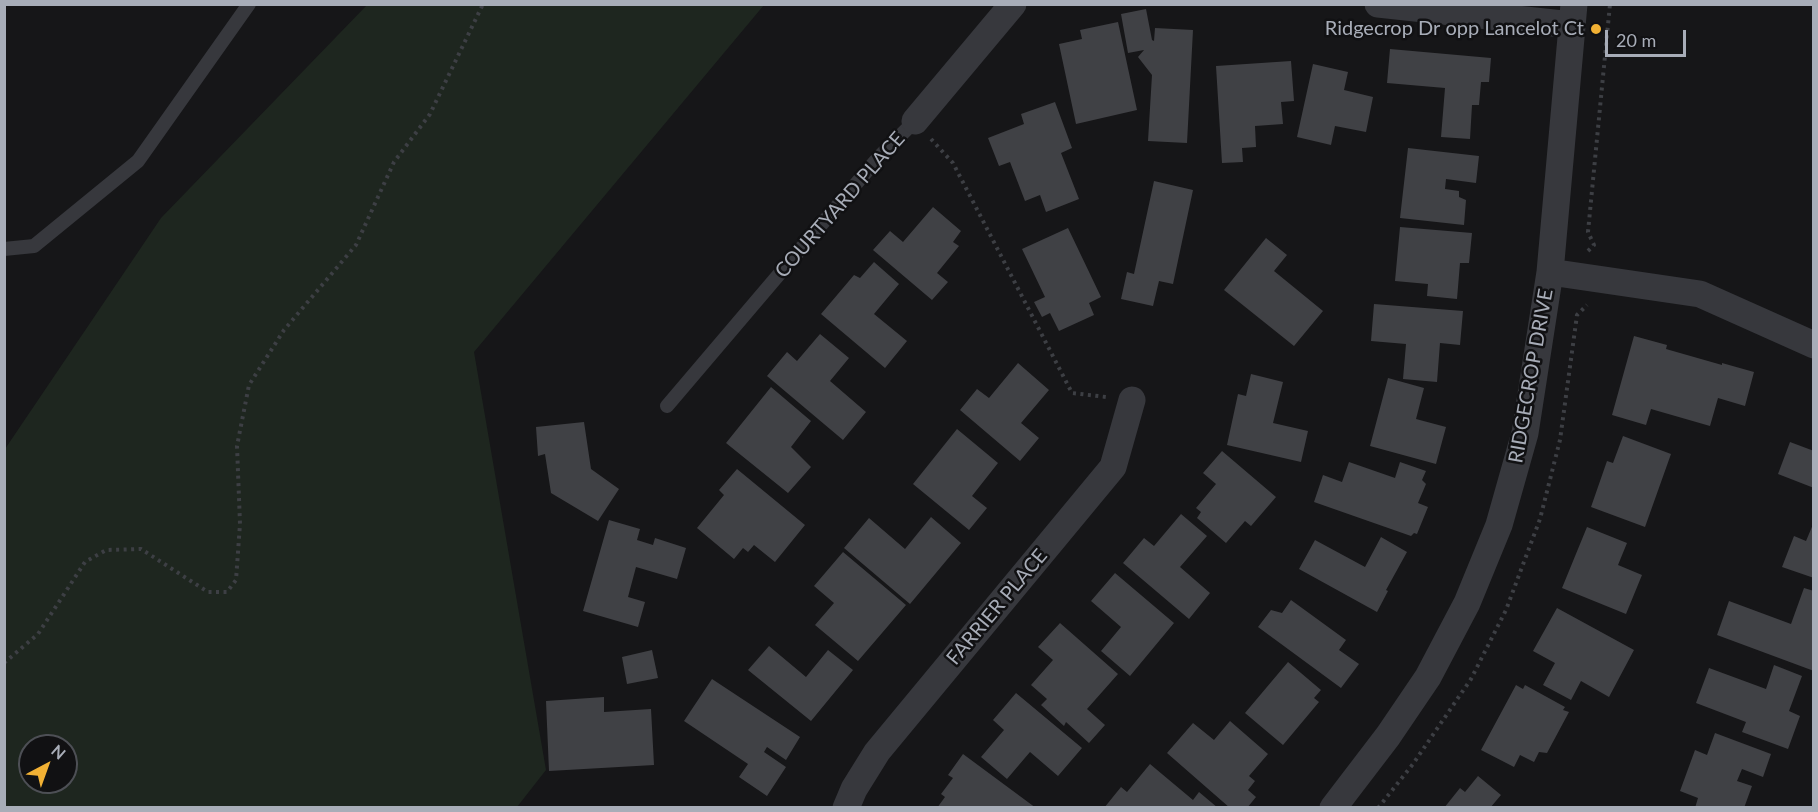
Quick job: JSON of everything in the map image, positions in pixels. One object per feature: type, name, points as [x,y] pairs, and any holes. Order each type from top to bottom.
[{"type":"street","name":"COURTYARD PLACE","points":[[915,121],[1013,4]]},
{"type":"street","points":[[1378,4],[1573,15]]},
{"type":"street","name":"RIDGECROP DRIVE","points":[[1333,807],[1388,736],[1428,677],[1467,603],[1499,525],[1525,434],[1550,272],[1573,15]]},
{"type":"street","points":[[1550,272],[1700,294],[1814,345]]},
{"type":"street","name":"FARRIER PLACE","points":[[846,807],[854,789],[877,752],[1113,467],[1132,400]]},
{"type":"lane","points":[[4,249],[34,246],[138,161],[249,4]]},
{"type":"lane","name":"COURTYARD PLACE","points":[[667,406],[878,158],[915,121]]},
{"type":"path","points":[[4,663],[38,634],[85,562],[106,550],[141,549],[208,592],[227,592],[236,580],[240,524],[237,446],[249,385],[284,330],[356,245],[394,162],[430,114],[483,4]]},
{"type":"path","points":[[915,121],[953,163],[1072,393],[1132,400]]},
{"type":"shaded area","points":[[367,5],[764,5],[474,352],[546,770],[517,807],[5,807],[5,449],[161,218]]},
{"type":"building","points":[[1146,9],[1154,41],[1155,28],[1193,30],[1187,143],[1148,141],[1152,75],[1138,57],[1144,50],[1128,53],[1121,14]]},
{"type":"building","points":[[1118,22],[1137,110],[1076,124],[1059,44],[1082,39],[1080,30]]},
{"type":"building","points":[[1390,49],[1491,58],[1489,82],[1481,82],[1479,105],[1472,105],[1470,139],[1441,137],[1445,88],[1387,83]]},
{"type":"building","points":[[1291,61],[1294,101],[1281,102],[1283,124],[1255,126],[1256,147],[1242,148],[1243,162],[1222,163],[1216,66]]},
{"type":"building","points":[[1313,64],[1348,72],[1344,90],[1373,97],[1366,132],[1335,126],[1331,145],[1297,137]]},
{"type":"building","points":[[1055,102],[1072,148],[1061,153],[1079,199],[1046,212],[1040,195],[1025,201],[1010,162],[999,166],[988,138],[1024,124],[1021,114]]},
{"type":"building","points":[[1408,148],[1479,156],[1476,183],[1446,179],[1445,189],[1459,191],[1459,197],[1466,200],[1464,225],[1400,218]]},
{"type":"building","points":[[1154,181],[1193,190],[1173,284],[1159,281],[1153,306],[1121,299],[1127,272],[1134,274]]},
{"type":"building","points":[[933,207],[961,231],[953,242],[959,246],[937,273],[948,282],[932,300],[873,250],[890,231],[903,242]]},
{"type":"building","points":[[1400,227],[1472,233],[1469,263],[1460,263],[1457,299],[1427,296],[1428,284],[1395,281]]},
{"type":"building","points":[[1068,228],[1101,297],[1089,303],[1094,315],[1059,331],[1050,313],[1042,317],[1034,302],[1045,297],[1022,249]]},
{"type":"building","points":[[1266,238],[1287,255],[1274,271],[1323,311],[1294,346],[1224,290]]},
{"type":"building","points":[[874,262],[899,284],[874,314],[907,341],[885,368],[821,314],[854,275],[860,278]]},
{"type":"building","points":[[1374,304],[1463,311],[1460,345],[1440,343],[1437,382],[1403,379],[1406,344],[1371,341]]},
{"type":"building","points":[[820,334],[849,358],[830,381],[866,412],[843,440],[767,376],[787,352],[797,361]]},
{"type":"building","points":[[1634,336],[1667,345],[1666,349],[1754,372],[1745,406],[1718,398],[1710,426],[1651,409],[1646,425],[1612,415]]},
{"type":"building","points":[[1018,363],[1049,390],[1021,423],[1039,438],[1020,461],[960,410],[977,389],[989,398]]},
{"type":"building","points":[[1251,374],[1283,382],[1273,423],[1308,431],[1301,462],[1227,445],[1238,394],[1246,396]]},
{"type":"building","points":[[1388,378],[1424,388],[1416,419],[1446,427],[1436,464],[1370,446]]},
{"type":"building","points":[[771,387],[811,421],[791,447],[811,467],[788,493],[726,443]]},
{"type":"building","points":[[584,422],[591,469],[619,489],[598,521],[551,493],[545,454],[538,456],[536,427]]},
{"type":"building","points":[[957,429],[998,463],[972,496],[987,508],[969,530],[913,484]]},
{"type":"building","points":[[1623,436],[1671,454],[1645,527],[1591,507],[1607,461],[1613,463]]},
{"type":"building","points":[[1790,442],[1814,451],[1814,488],[1778,474]]},
{"type":"building","points":[[1222,451],[1276,497],[1251,526],[1245,521],[1226,543],[1197,518],[1201,512],[1196,508],[1216,484],[1203,473]]},
{"type":"building","points":[[1349,462],[1395,478],[1400,462],[1426,471],[1422,480],[1426,484],[1418,503],[1428,507],[1417,534],[1414,533],[1411,536],[1314,502],[1323,475],[1342,482]]},
{"type":"building","points":[[737,469],[805,525],[775,562],[754,545],[748,552],[743,548],[734,559],[697,528],[724,495],[719,490]]},
{"type":"building","points":[[1181,514],[1207,536],[1180,567],[1210,593],[1189,619],[1123,563],[1144,538],[1154,546]]},
{"type":"building","points":[[931,517],[961,543],[910,604],[844,548],[869,518],[905,549]]},
{"type":"building","points":[[609,520],[640,529],[637,540],[653,545],[655,538],[686,548],[677,579],[636,567],[628,597],[645,602],[638,627],[583,611]]},
{"type":"building","points":[[1814,522],[1814,578],[1782,567],[1794,536],[1806,541]]},
{"type":"building","points":[[1587,527],[1627,543],[1618,565],[1642,575],[1626,614],[1562,588]]},
{"type":"building","points":[[1381,537],[1407,552],[1377,612],[1299,569],[1315,540],[1365,567]]},
{"type":"building","points":[[843,552],[906,605],[858,661],[815,625],[834,603],[814,586]]},
{"type":"building","points":[[1115,573],[1174,623],[1130,676],[1101,651],[1121,627],[1091,601]]},
{"type":"building","points":[[1804,588],[1814,591],[1814,671],[1717,635],[1729,601],[1791,624]]},
{"type":"building","points":[[1291,600],[1346,640],[1339,650],[1359,664],[1341,688],[1258,627],[1271,610],[1282,613]]},
{"type":"building","points":[[1557,608],[1634,650],[1609,697],[1581,681],[1571,700],[1543,685],[1555,663],[1533,651]]},
{"type":"building","points":[[1060,623],[1118,674],[1087,709],[1105,725],[1089,743],[1066,722],[1064,726],[1041,705],[1047,699],[1031,685],[1053,660],[1038,647]]},
{"type":"building","points":[[769,646],[806,677],[828,650],[853,670],[811,721],[748,670]]},
{"type":"building","points":[[652,650],[658,678],[627,684],[622,657]]},
{"type":"building","points":[[1288,662],[1321,690],[1314,698],[1319,702],[1283,745],[1245,713]]},
{"type":"building","points":[[1774,665],[1802,676],[1789,711],[1800,716],[1788,749],[1742,732],[1746,722],[1696,703],[1709,668],[1766,689]]},
{"type":"building","points":[[712,679],[800,737],[786,760],[767,747],[764,752],[786,767],[767,796],[739,777],[748,764],[684,721]]},
{"type":"building","points":[[1516,685],[1523,689],[1525,685],[1565,707],[1563,710],[1569,712],[1547,753],[1539,752],[1534,762],[1520,755],[1514,767],[1481,750]]},
{"type":"building","points":[[1016,693],[1082,748],[1058,776],[1030,752],[1007,779],[981,757],[1004,730],[993,720]]},
{"type":"building","points":[[604,697],[604,712],[651,709],[654,765],[549,771],[546,701]]},
{"type":"building","points":[[1230,721],[1268,754],[1249,776],[1255,781],[1248,790],[1256,797],[1247,808],[1230,808],[1167,753],[1193,723],[1214,740]]},
{"type":"building","points":[[1715,733],[1771,754],[1763,777],[1742,769],[1737,781],[1752,786],[1744,808],[1695,808],[1698,798],[1680,791],[1695,750],[1707,755]]},
{"type":"building","points":[[963,754],[1036,808],[937,808],[945,797],[941,794],[953,778],[948,775]]},
{"type":"building","points":[[1150,764],[1193,800],[1199,792],[1218,808],[1104,808],[1121,787],[1127,792]]},
{"type":"building","points":[[1478,776],[1501,795],[1490,808],[1444,808],[1460,788],[1465,792]]},
{"type":"place","name":"Ridgecrop Dr opp Lancelot Ct","points":[[1596,29]]}]
